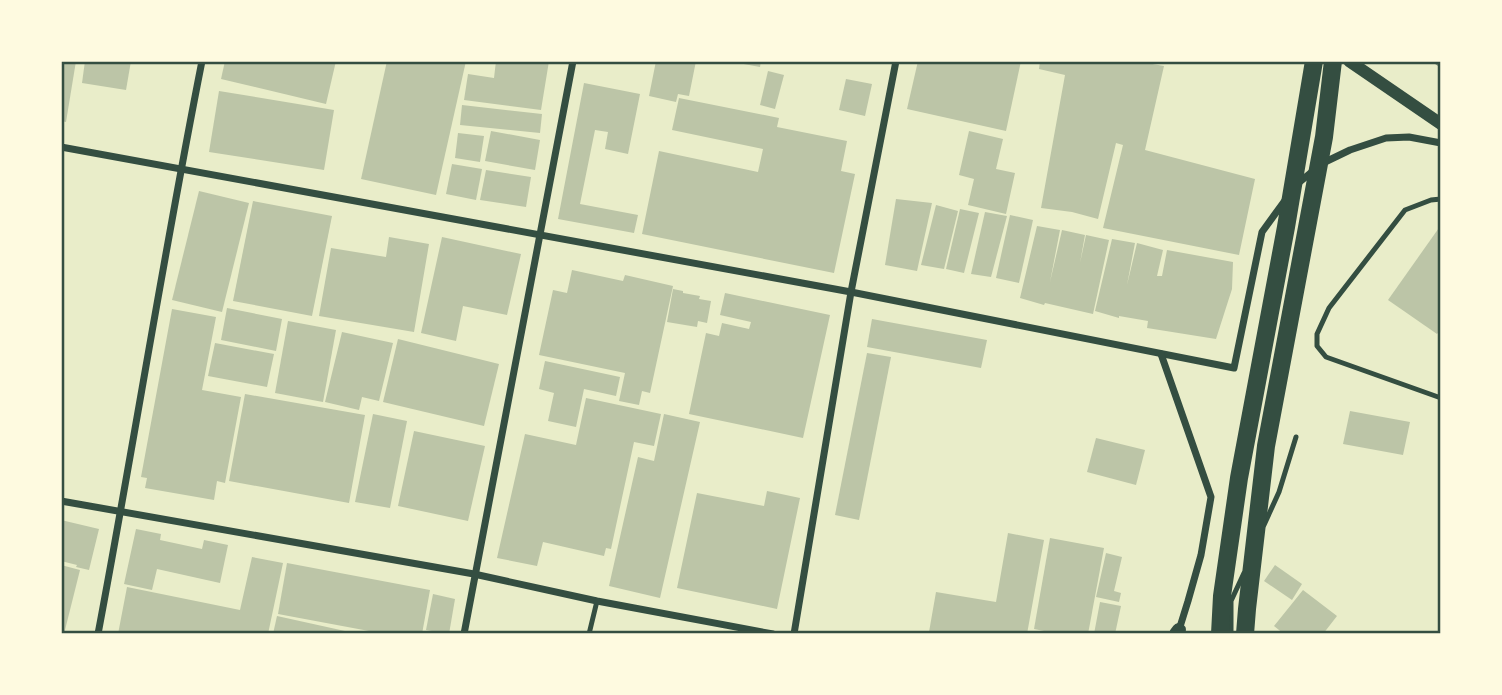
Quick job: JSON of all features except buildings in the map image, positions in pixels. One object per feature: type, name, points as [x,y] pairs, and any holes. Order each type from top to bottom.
[{"type":"highway","points":[[1220,634],[1222,596],[1239,478],[1314,61]]},
{"type":"highway","points":[[1245,634],[1266,446],[1324,137],[1333,61]]},
{"type":"street","points":[[98,634],[180,169],[202,61]]},
{"type":"street","points":[[464,634],[573,61]]},
{"type":"street","points":[[793,634],[851,292],[896,61]]},
{"type":"street","points":[[1349,61],[1441,124]]},
{"type":"street","points":[[61,147],[851,292],[1234,368],[1262,232],[1299,182],[1323,163],[1385,138],[1409,137],[1441,143]]},
{"type":"street","points":[[1161,354],[1211,497],[1201,555],[1178,632]]},
{"type":"street","points":[[61,502],[474,573],[597,601],[773,634]]},
{"type":"lane","points":[[1441,199],[1405,210],[1329,308],[1317,334],[1317,346],[1326,357],[1441,398]]},
{"type":"lane","points":[[1231,634],[1231,601],[1279,492],[1296,437]]},
{"type":"lane","points":[[589,634],[597,601]]},
{"type":"railway","points":[[1435,61],[1441,65]]}]
